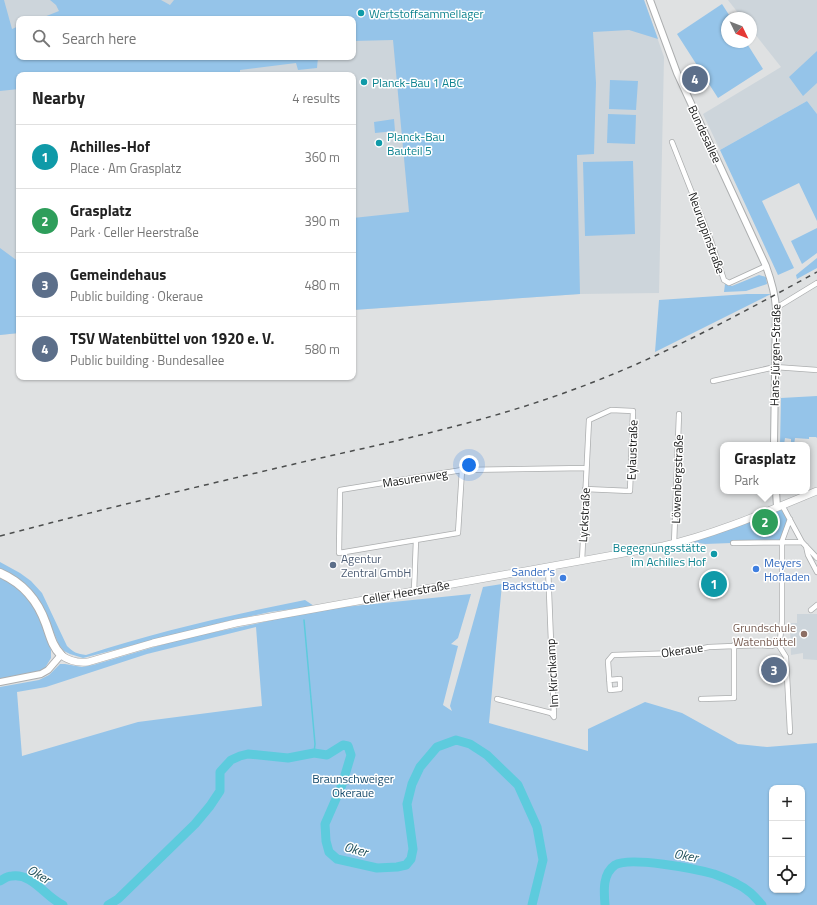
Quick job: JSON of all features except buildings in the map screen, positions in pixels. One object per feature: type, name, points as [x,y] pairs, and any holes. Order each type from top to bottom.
[{"type":"highway","points":[[0,573],[11,578],[35,601],[44,618],[53,645],[61,655]]},
{"type":"main road","name":"Bundesallee","points":[[650,0],[677,73],[766,266]]},
{"type":"main road","name":"Hans-Jürgen-Straße","points":[[766,266],[774,290],[776,308],[774,442]]},
{"type":"main road","points":[[777,494],[780,506]]},
{"type":"main road","name":"Celler Heerstraße","points":[[61,655],[72,661],[88,662],[209,629],[262,618],[674,544],[726,528],[810,494]]},
{"type":"main road","points":[[0,682],[41,674],[48,670],[61,655]]},
{"type":"street","name":"Neuruppinstraße","points":[[672,142],[711,241],[724,280],[729,283],[766,266]]},
{"type":"street","points":[[776,308],[817,283]]},
{"type":"street","points":[[713,381],[775,367],[817,370]]},
{"type":"street","name":"Eylaustraße","points":[[585,489],[630,491],[633,411],[611,410],[589,420],[586,468]]},
{"type":"street","name":"Löwenbergstraße","points":[[674,544],[679,414]]},
{"type":"street","name":"Masurenweg","points":[[416,540],[339,554],[340,490],[462,470],[586,468]]},
{"type":"street","name":"Lyckstraße","points":[[582,561],[586,468]]},
{"type":"street","points":[[414,591],[416,540],[458,533],[462,470]]},
{"type":"street","points":[[780,506],[790,519],[804,543],[817,558]]},
{"type":"street","points":[[790,519],[782,541],[782,621],[780,640],[778,644],[786,657],[790,732]]},
{"type":"street","points":[[733,543],[782,541],[804,543]]},
{"type":"street","points":[[804,543],[808,555],[817,572]]},
{"type":"street","name":"Im Kirchkamp","points":[[497,700],[550,713],[554,718],[548,567]]},
{"type":"street","points":[[811,610],[817,605]]},
{"type":"street","name":"Okeraue","points":[[609,680],[608,661],[613,655],[680,653],[709,647],[734,645],[771,646],[778,644]]},
{"type":"street","points":[[700,699],[734,698],[734,645]]},
{"type":"shaded area","points":[[0,0],[644,0],[664,57],[659,293],[580,294],[356,310],[356,72],[16,72],[16,333],[0,335]]},
{"type":"shaded area","points":[[728,0],[817,0],[817,114],[807,101],[720,150],[703,114],[781,67],[757,37],[757,12],[737,12]]},
{"type":"shaded area","name":"Grundschule Watenbüttel","points":[[797,614],[817,614],[817,660],[803,659],[803,653],[791,655],[790,623],[797,623]]},
{"type":"green space","points":[[0,0],[4,0],[12,29],[16,27],[16,60],[318,60],[317,68],[298,70],[296,63],[240,70],[240,72],[16,72],[16,89],[0,91]]},
{"type":"green space","points":[[50,0],[161,0],[170,5],[174,0],[644,0],[658,39],[629,30],[593,32],[596,83],[594,154],[577,155],[580,294],[356,310],[356,218],[409,212],[393,40],[356,41],[356,16],[46,16],[59,11],[56,5]]},
{"type":"green space","points":[[722,4],[727,12],[721,12],[721,48],[750,48],[763,69],[718,98],[677,34]]},
{"type":"green space","points":[[817,51],[817,83],[803,96],[789,77]]},
{"type":"green space","points":[[610,80],[638,81],[636,110],[609,109]]},
{"type":"green space","points":[[807,101],[817,114],[817,221],[799,183],[762,201],[794,268],[778,275],[720,150]]},
{"type":"green space","points":[[608,114],[636,115],[635,144],[607,143]]},
{"type":"green space","points":[[394,119],[395,131],[375,133],[374,122]]},
{"type":"green space","points":[[633,161],[635,234],[585,236],[583,162]]},
{"type":"green space","points":[[817,228],[817,253],[802,264],[791,241]]},
{"type":"green space","points":[[0,248],[16,260],[16,333],[0,335]]},
{"type":"green space","points":[[817,258],[817,268],[797,279],[796,275]]},
{"type":"green space","points":[[759,275],[766,277],[767,284],[746,291],[724,292],[725,284],[732,286]]},
{"type":"green space","points":[[747,294],[771,294],[655,352],[659,300]]},
{"type":"green space","points":[[817,396],[817,438],[795,438],[794,442],[791,442],[791,439],[785,438],[784,442],[780,442],[781,398]]},
{"type":"green space","points":[[782,505],[790,519],[782,541],[705,544],[686,541]]},
{"type":"green space","points":[[0,562],[31,581],[42,593],[67,646],[71,650],[83,655],[195,624],[305,600],[314,606],[270,612],[228,621],[83,658],[64,651],[59,645],[44,610],[0,569]]},
{"type":"green space","points":[[0,578],[18,587],[29,597],[42,622],[51,650],[51,658],[45,668],[40,672],[0,679]]},
{"type":"green space","name":"Braunschweiger Okeraue","points":[[502,584],[489,723],[588,751],[588,729],[645,702],[682,713],[738,744],[767,747],[817,743],[817,905],[0,905],[0,687],[39,680],[49,675],[60,664],[82,667],[93,665],[185,638],[315,610],[471,594],[458,638],[451,644],[458,646],[443,705],[452,711],[450,706],[483,587]],"holes":[[[256,627],[262,706],[138,722],[22,756],[17,692],[46,687],[147,654]]]},
{"type":"waterway","points":[[304,620],[315,744],[314,753]]},
{"type":"waterway","name":"Oker","points":[[108,905],[118,899],[195,824],[220,791],[220,772],[231,760],[248,754],[288,758],[314,753],[327,755],[343,745],[348,746],[351,755],[342,785],[325,824],[326,841],[329,852],[337,859],[377,868],[406,865],[411,859],[413,849],[407,804],[412,784],[420,767],[437,747],[456,740],[470,744],[487,755],[518,785],[537,827],[543,860],[532,905]]},
{"type":"waterway","name":"Oker","points":[[605,905],[605,884],[608,873],[615,865],[634,862],[663,864],[714,874],[732,881],[744,888],[762,905]]},
{"type":"waterway","name":"Oker","points":[[0,881],[10,876],[26,878],[63,905]]},
{"type":"railway","points":[[0,536],[154,497],[442,430],[510,411],[575,389],[638,364],[728,320],[817,272]]},
{"type":"place","name":"Wertstoffsammellager","points":[[361,13]]},
{"type":"place","name":"TSV Watenbüttel von 1920 e. V.","points":[[695,79]]},
{"type":"place","name":"Planck-Bau 1 ABC","points":[[364,82]]},
{"type":"place","name":"Planck-Bau Bauteil 5","points":[[379,143]]},
{"type":"place","name":"Grasplatz","points":[[765,522]]},
{"type":"place","name":"Begegnungsstätte im Achilles Hof","points":[[714,554]]},
{"type":"place","name":"Agentur Zentral GmbH","points":[[333,565]]},
{"type":"place","name":"Meyers Hofladen","points":[[756,569]]},
{"type":"place","name":"Sander's Backstube","points":[[563,578]]},
{"type":"place","name":"Achilles-Hof","points":[[714,584]]},
{"type":"place","name":"Grundschule Watenbüttel","points":[[804,634]]},
{"type":"place","name":"Gemeindehaus","points":[[774,670]]}]
